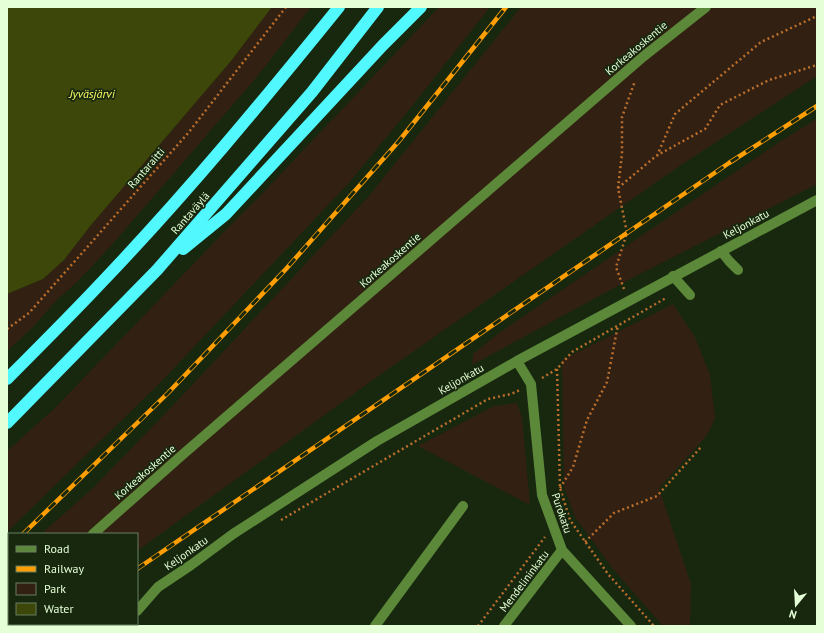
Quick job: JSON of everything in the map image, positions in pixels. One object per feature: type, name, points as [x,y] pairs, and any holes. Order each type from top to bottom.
[{"type":"highway","name":"Rantaväylä","points":[[7,379],[103,282],[205,169],[292,66],[339,7]]},
{"type":"highway","name":"Rantaväylä","points":[[7,422],[157,270],[312,92],[378,7]]},
{"type":"highway","points":[[157,270],[226,214],[383,45],[421,7]]},
{"type":"street","name":"Korkeakoskentie","points":[[94,533],[181,456],[644,56],[706,7]]},
{"type":"street","name":"Keljonkatu","points":[[138,609],[158,587],[233,534],[377,442],[517,361],[817,200]]},
{"type":"street","points":[[721,251],[738,270]]},
{"type":"street","points":[[673,276],[682,288],[690,295]]},
{"type":"street","name":"Purokatu","points":[[517,361],[531,384],[542,495],[562,550],[631,626]]},
{"type":"street","points":[[375,626],[464,506]]},
{"type":"street","name":"Mendelininkatu","points":[[504,626],[562,550]]},
{"type":"path","name":"Rantaraitti","points":[[7,329],[29,313],[189,132],[286,7]]},
{"type":"path","points":[[656,156],[675,114],[761,42],[817,16]]},
{"type":"path","points":[[628,301],[616,267],[627,233],[618,188],[622,154],[622,117],[644,56]]},
{"type":"path","points":[[618,188],[656,156],[705,129],[720,105],[769,80],[817,65]]},
{"type":"path","points":[[278,522],[488,398],[511,394],[557,369],[572,352],[682,288]]},
{"type":"path","points":[[560,488],[573,467],[587,420],[607,382],[618,325]]},
{"type":"path","points":[[557,369],[560,488],[570,520],[608,574],[654,626]]},
{"type":"path","points":[[585,542],[614,513],[657,496],[701,448]]},
{"type":"path","points":[[478,626],[543,538],[554,528],[570,520]]},
{"type":"green space","points":[[272,7],[311,7],[256,78],[110,247],[78,281],[55,302],[33,327],[7,351],[7,294],[43,279],[64,260],[91,225],[231,61]]},
{"type":"green space","points":[[439,7],[490,7],[348,184],[159,384],[7,532],[7,451],[54,409],[258,198]]},
{"type":"green space","points":[[521,7],[817,7],[817,76],[681,165],[381,374],[138,550],[138,533],[42,533],[92,489],[178,400],[368,197]]},
{"type":"green space","points":[[817,119],[817,184],[636,276],[472,365],[473,354],[499,333],[782,140]]},
{"type":"green space","points":[[673,304],[695,337],[710,375],[715,418],[709,432],[702,441],[659,488],[691,584],[690,626],[663,626],[613,569],[575,517],[564,487],[562,360]]},
{"type":"green space","points":[[517,403],[522,417],[530,505],[418,446],[494,406]]},
{"type":"green space","points":[[8,564],[8,625],[36,625],[34,626],[7,626]]},
{"type":"water","name":"Jyväsjärvi","points":[[7,7],[272,7],[231,61],[91,225],[64,260],[43,279],[7,294]]},
{"type":"railway","points":[[24,533],[168,393],[286,269],[399,141],[506,7]]},
{"type":"railway","points":[[138,568],[729,163],[817,106]]}]
